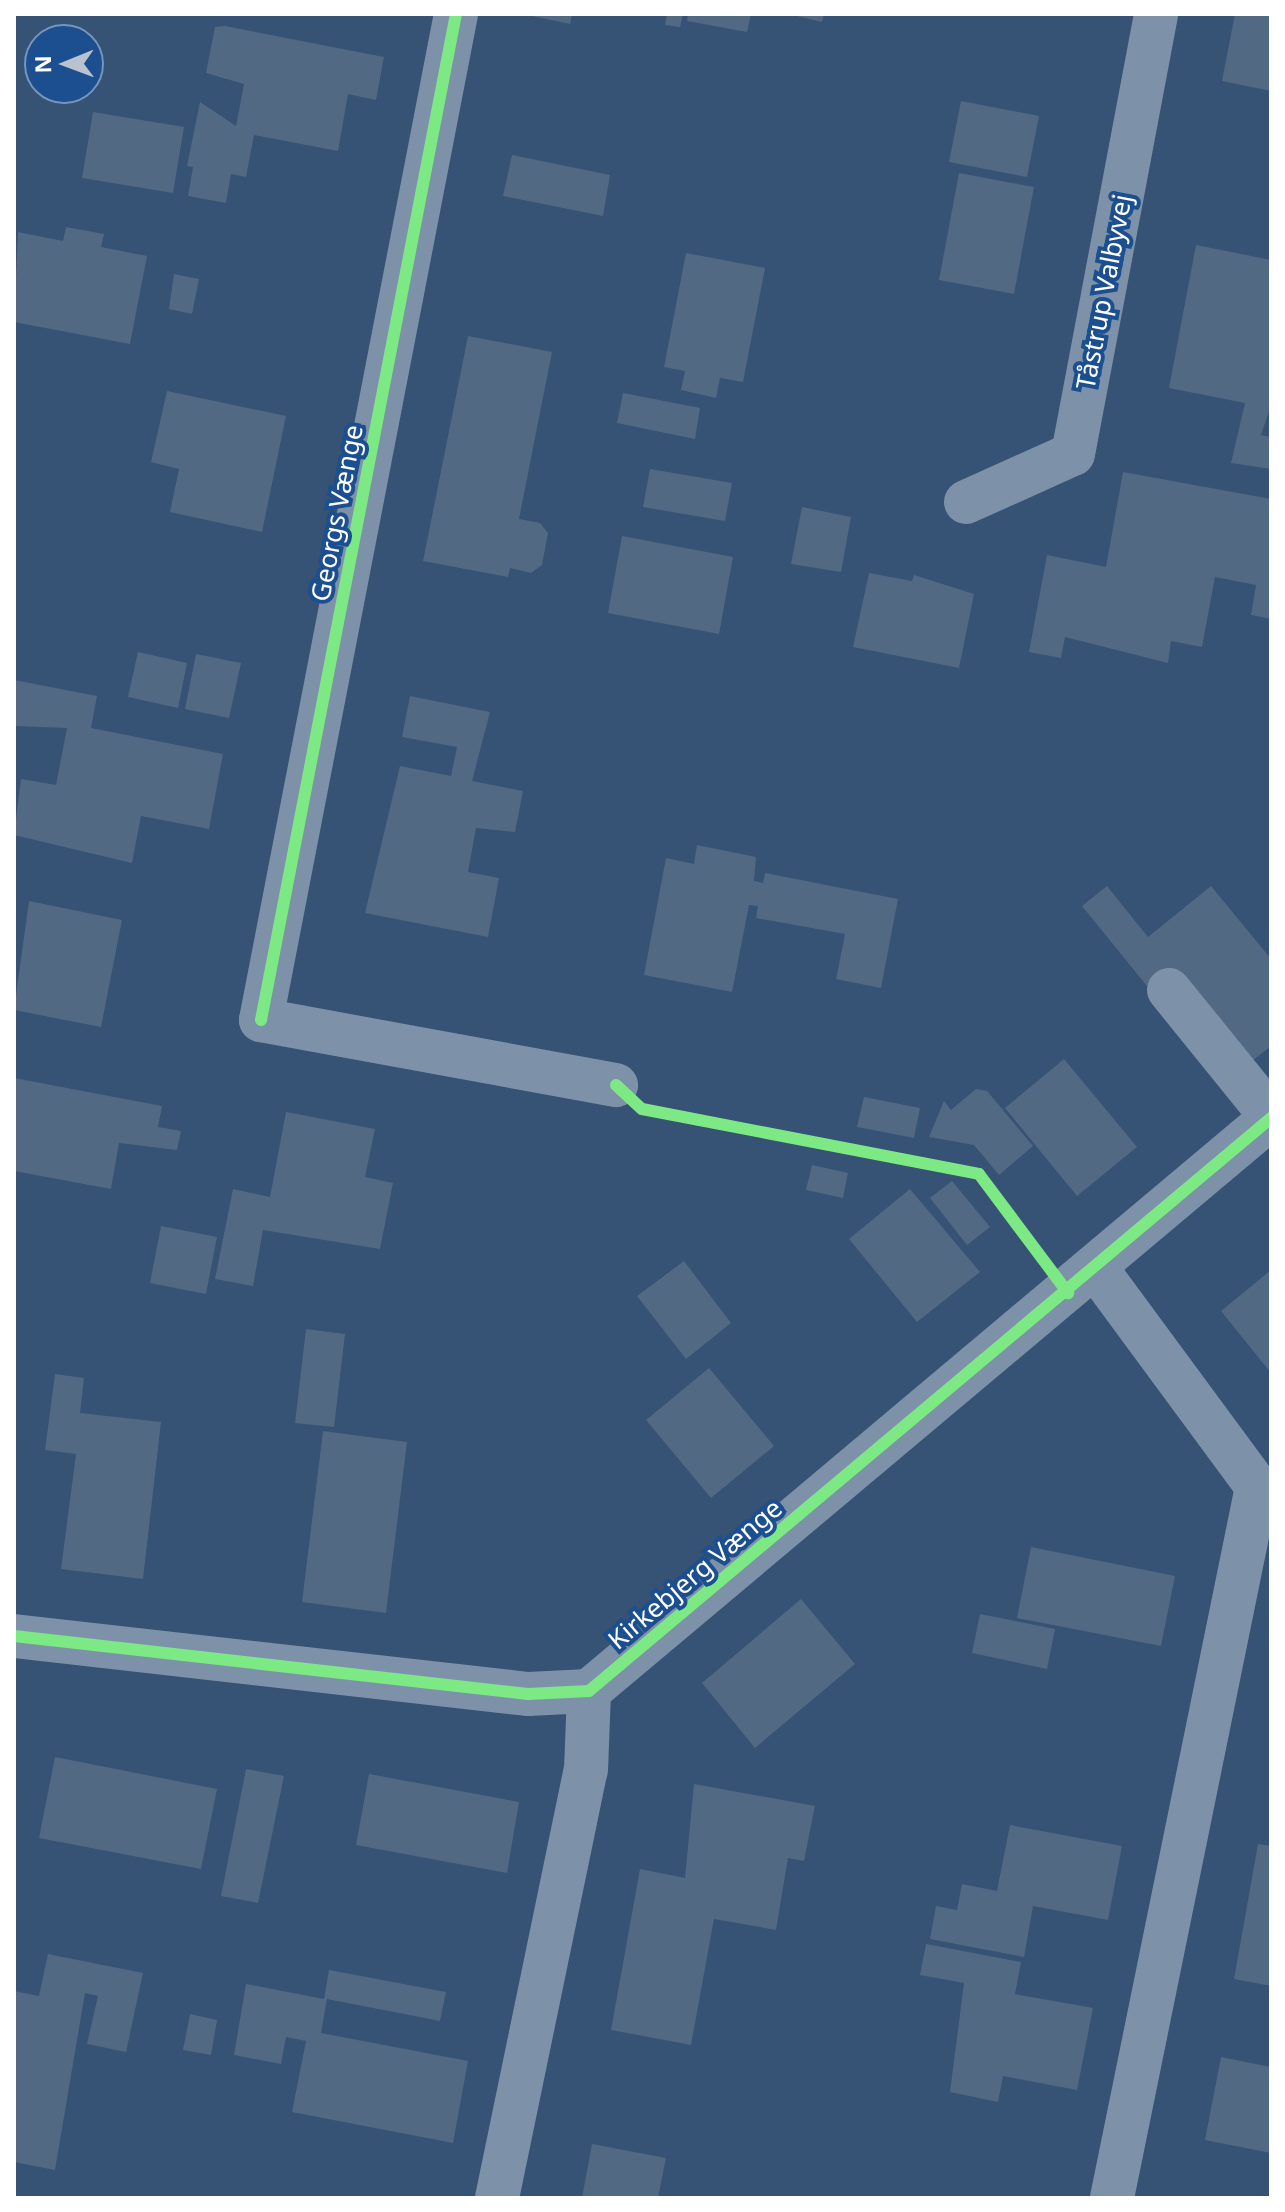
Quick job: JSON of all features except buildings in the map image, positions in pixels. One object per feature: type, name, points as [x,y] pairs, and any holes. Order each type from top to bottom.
[{"type":"street","name":"Georgs Vænge","points":[[456,14],[261,1020],[616,1085]]},
{"type":"street","name":"Tåstrup Valbyvej","points":[[966,502],[1073,454],[1156,14]]},
{"type":"street","points":[[1169,990],[1271,1117]]},
{"type":"street","name":"Kirkebjerg Vænge","points":[[589,1691],[1098,1271],[1271,1117]]},
{"type":"street","points":[[1098,1271],[1257,1487],[1112,2198]]},
{"type":"street","points":[[14,1636],[528,1694],[589,1691],[586,1770],[497,2198]]},
{"type":"cycle path","points":[[261,1020],[456,14]]},
{"type":"cycle path","points":[[616,1085],[642,1109],[979,1174],[1068,1293]]},
{"type":"cycle path","points":[[14,1636],[528,1694],[589,1691],[1271,1118]]}]
